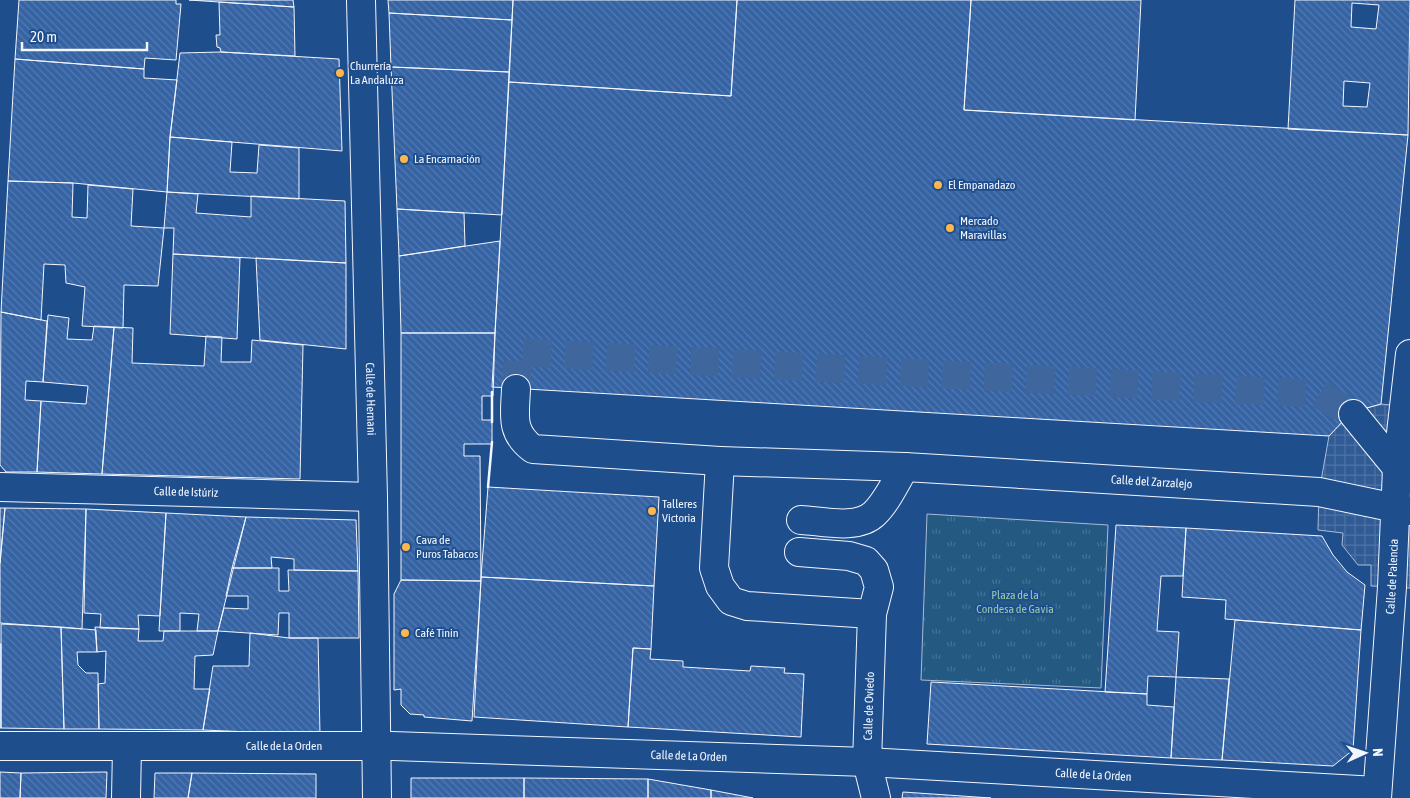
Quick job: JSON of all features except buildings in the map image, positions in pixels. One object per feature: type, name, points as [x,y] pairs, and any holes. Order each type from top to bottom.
[{"type":"street","name":"Calle de Hernani","points":[[361,0],[373,497],[377,746],[376,798]]},
{"type":"street","name":"Calle de Palencia","points":[[1377,794],[1392,587],[1403,510],[1397,468],[1410,354]]},
{"type":"street","points":[[516,389],[514,423],[521,441],[533,449],[720,460],[905,467]]},
{"type":"street","points":[[1353,414],[1397,468]]},
{"type":"street","points":[[720,460],[714,568],[720,586],[730,601],[747,606],[872,614]]},
{"type":"street","points":[[801,520],[851,522],[864,520],[875,513],[905,467]]},
{"type":"street","name":"Calle del Zarzalejo","points":[[905,467],[1319,492],[1403,510]]},
{"type":"street","name":"Calle de Istúriz","points":[[0,487],[373,497]]},
{"type":"street","name":"Calle de Oviedo","points":[[799,552],[849,556],[866,561],[874,570],[879,587],[872,614],[867,762],[876,798]]},
{"type":"street","name":"Calle de La Orden","points":[[0,746],[377,746],[867,762],[1377,794]]},
{"type":"street","points":[[126,798],[127,747]]},
{"type":"green space","name":"Plaza de la Condesa de Gavia","points":[[927,514],[1108,525],[1101,688],[921,680]]},
{"type":"shaded area","points":[[1381,404],[1410,407],[1410,588],[1371,586],[1371,565],[1358,565],[1342,545],[1343,533],[1318,530],[1319,492],[1329,436],[1345,419],[1363,409]]},
{"type":"tunnel","points":[[516,389],[518,352],[1319,394],[1353,414]]},
{"type":"wall","points":[[492,392],[492,422]]},
{"type":"wall","points":[[488,487],[492,442]]},
{"type":"place","name":"Churrería La Andaluza","points":[[340,73]]},
{"type":"place","name":"La Encarnación","points":[[404,159]]},
{"type":"place","name":"El Empanadazo","points":[[938,185]]},
{"type":"place","name":"Mercado Maravillas","points":[[950,228]]},
{"type":"place","name":"Talleres Victoria","points":[[652,511]]},
{"type":"place","name":"Cava de Puros Tabacos","points":[[406,547]]},
{"type":"place","name":"Café Tinin","points":[[405,633]]}]
